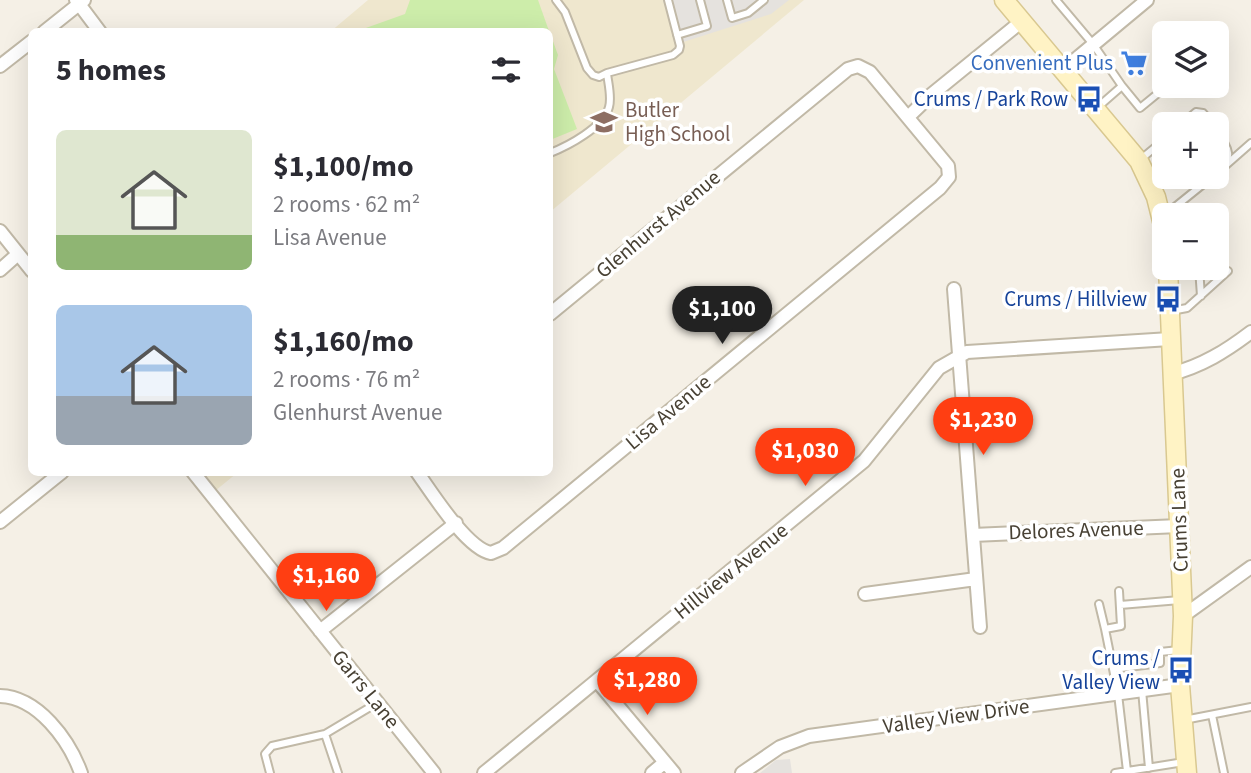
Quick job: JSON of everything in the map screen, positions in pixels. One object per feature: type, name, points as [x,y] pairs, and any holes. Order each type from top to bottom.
[{"type":"main road","points":[[1015,7],[1139,161],[1158,203]]},
{"type":"main road","name":"Crums Lane","points":[[1168,280],[1183,608],[1180,685],[1187,768]]},
{"type":"street","points":[[1064,69],[1147,0]]},
{"type":"street","points":[[49,28],[79,1],[97,28]]},
{"type":"street","points":[[908,117],[1015,7]]},
{"type":"street","points":[[0,65],[28,44]]},
{"type":"street","name":"Glenhurst Avenue","points":[[553,312],[848,69],[858,66],[870,72],[908,117]]},
{"type":"street","name":"Lisa Avenue","points":[[456,523],[485,552],[495,552],[503,548],[940,188],[949,177],[948,166],[908,117]]},
{"type":"street","points":[[0,231],[28,266]]},
{"type":"street","points":[[0,270],[18,254]]},
{"type":"street","points":[[954,289],[957,357],[980,627]]},
{"type":"street","points":[[1171,374],[1190,369],[1224,352],[1251,332]]},
{"type":"street","name":"Hillview Avenue","points":[[484,773],[864,461],[939,368],[967,352],[1170,339]]},
{"type":"street","points":[[0,523],[57,476]]},
{"type":"street","name":"Garrs Lane","points":[[196,476],[434,773]]},
{"type":"street","points":[[320,631],[456,523],[420,476]]},
{"type":"street","name":"Delores Avenue","points":[[973,535],[1179,526]]},
{"type":"street","points":[[1183,608],[1251,567]]},
{"type":"street","points":[[865,594],[976,579]]},
{"type":"street","points":[[597,681],[674,773]]},
{"type":"street","name":"Valley View Drive","points":[[742,773],[780,747],[809,736],[1180,685]]},
{"type":"street","points":[[0,696],[18,698],[38,712],[62,738],[81,773]]},
{"type":"street","points":[[652,773],[664,763]]},
{"type":"lane","points":[[556,0],[565,12],[587,68],[599,77],[673,55],[680,46],[668,0]]},
{"type":"lane","points":[[677,35],[707,26],[700,0]]},
{"type":"lane","points":[[727,0],[732,18],[748,13],[764,0]]},
{"type":"lane","points":[[1056,0],[1093,44],[1140,108],[1152,98]]},
{"type":"lane","points":[[553,152],[565,147],[601,121],[610,106],[607,73]]},
{"type":"lane","points":[[1097,108],[1122,86]]},
{"type":"lane","points":[[1229,162],[1251,143]]},
{"type":"lane","points":[[1139,161],[1152,150]]},
{"type":"lane","points":[[1182,203],[1198,189]]},
{"type":"lane","points":[[1199,280],[1200,296]]},
{"type":"lane","points":[[1169,311],[1187,309],[1218,280]]},
{"type":"lane","points":[[1105,629],[1121,626],[1119,591]]},
{"type":"lane","points":[[1099,604],[1118,694],[1128,771]]},
{"type":"lane","points":[[1119,605],[1183,608]]},
{"type":"lane","points":[[1113,669],[1160,663],[1160,652],[1182,650]]},
{"type":"lane","points":[[1142,690],[1149,768]]},
{"type":"lane","points":[[270,773],[265,754],[272,746],[325,734],[377,703]]},
{"type":"lane","points":[[1183,720],[1251,707]]},
{"type":"lane","points":[[1212,715],[1224,773]]},
{"type":"lane","points":[[325,734],[338,773]]},
{"type":"lane","points":[[1115,773],[1160,765],[1187,768]]},
{"type":"shaded area","name":"Butler High School","points":[[368,0],[804,0],[553,209],[553,28],[335,28]]},
{"type":"shaded area","points":[[663,0],[789,0],[771,14],[677,44]]},
{"type":"shaded area","points":[[203,476],[233,476],[215,491]]},
{"type":"shaded area","points":[[790,759],[792,773],[760,773],[776,760]]},
{"type":"green space","points":[[410,0],[538,0],[548,28],[366,28],[405,14]]},
{"type":"green space","points":[[553,41],[558,55],[554,69],[577,129],[553,139]]},
{"type":"place","name":"Convenient Plus","points":[[1134,63]]},
{"type":"place","name":"Crums / Park Row","points":[[1089,99]]},
{"type":"place","name":"Butler High School","points":[[604,122]]},
{"type":"place","name":"Crums / Hillview","points":[[1168,299]]},
{"type":"place","name":"Crums / Valley View","points":[[1181,670]]}]
